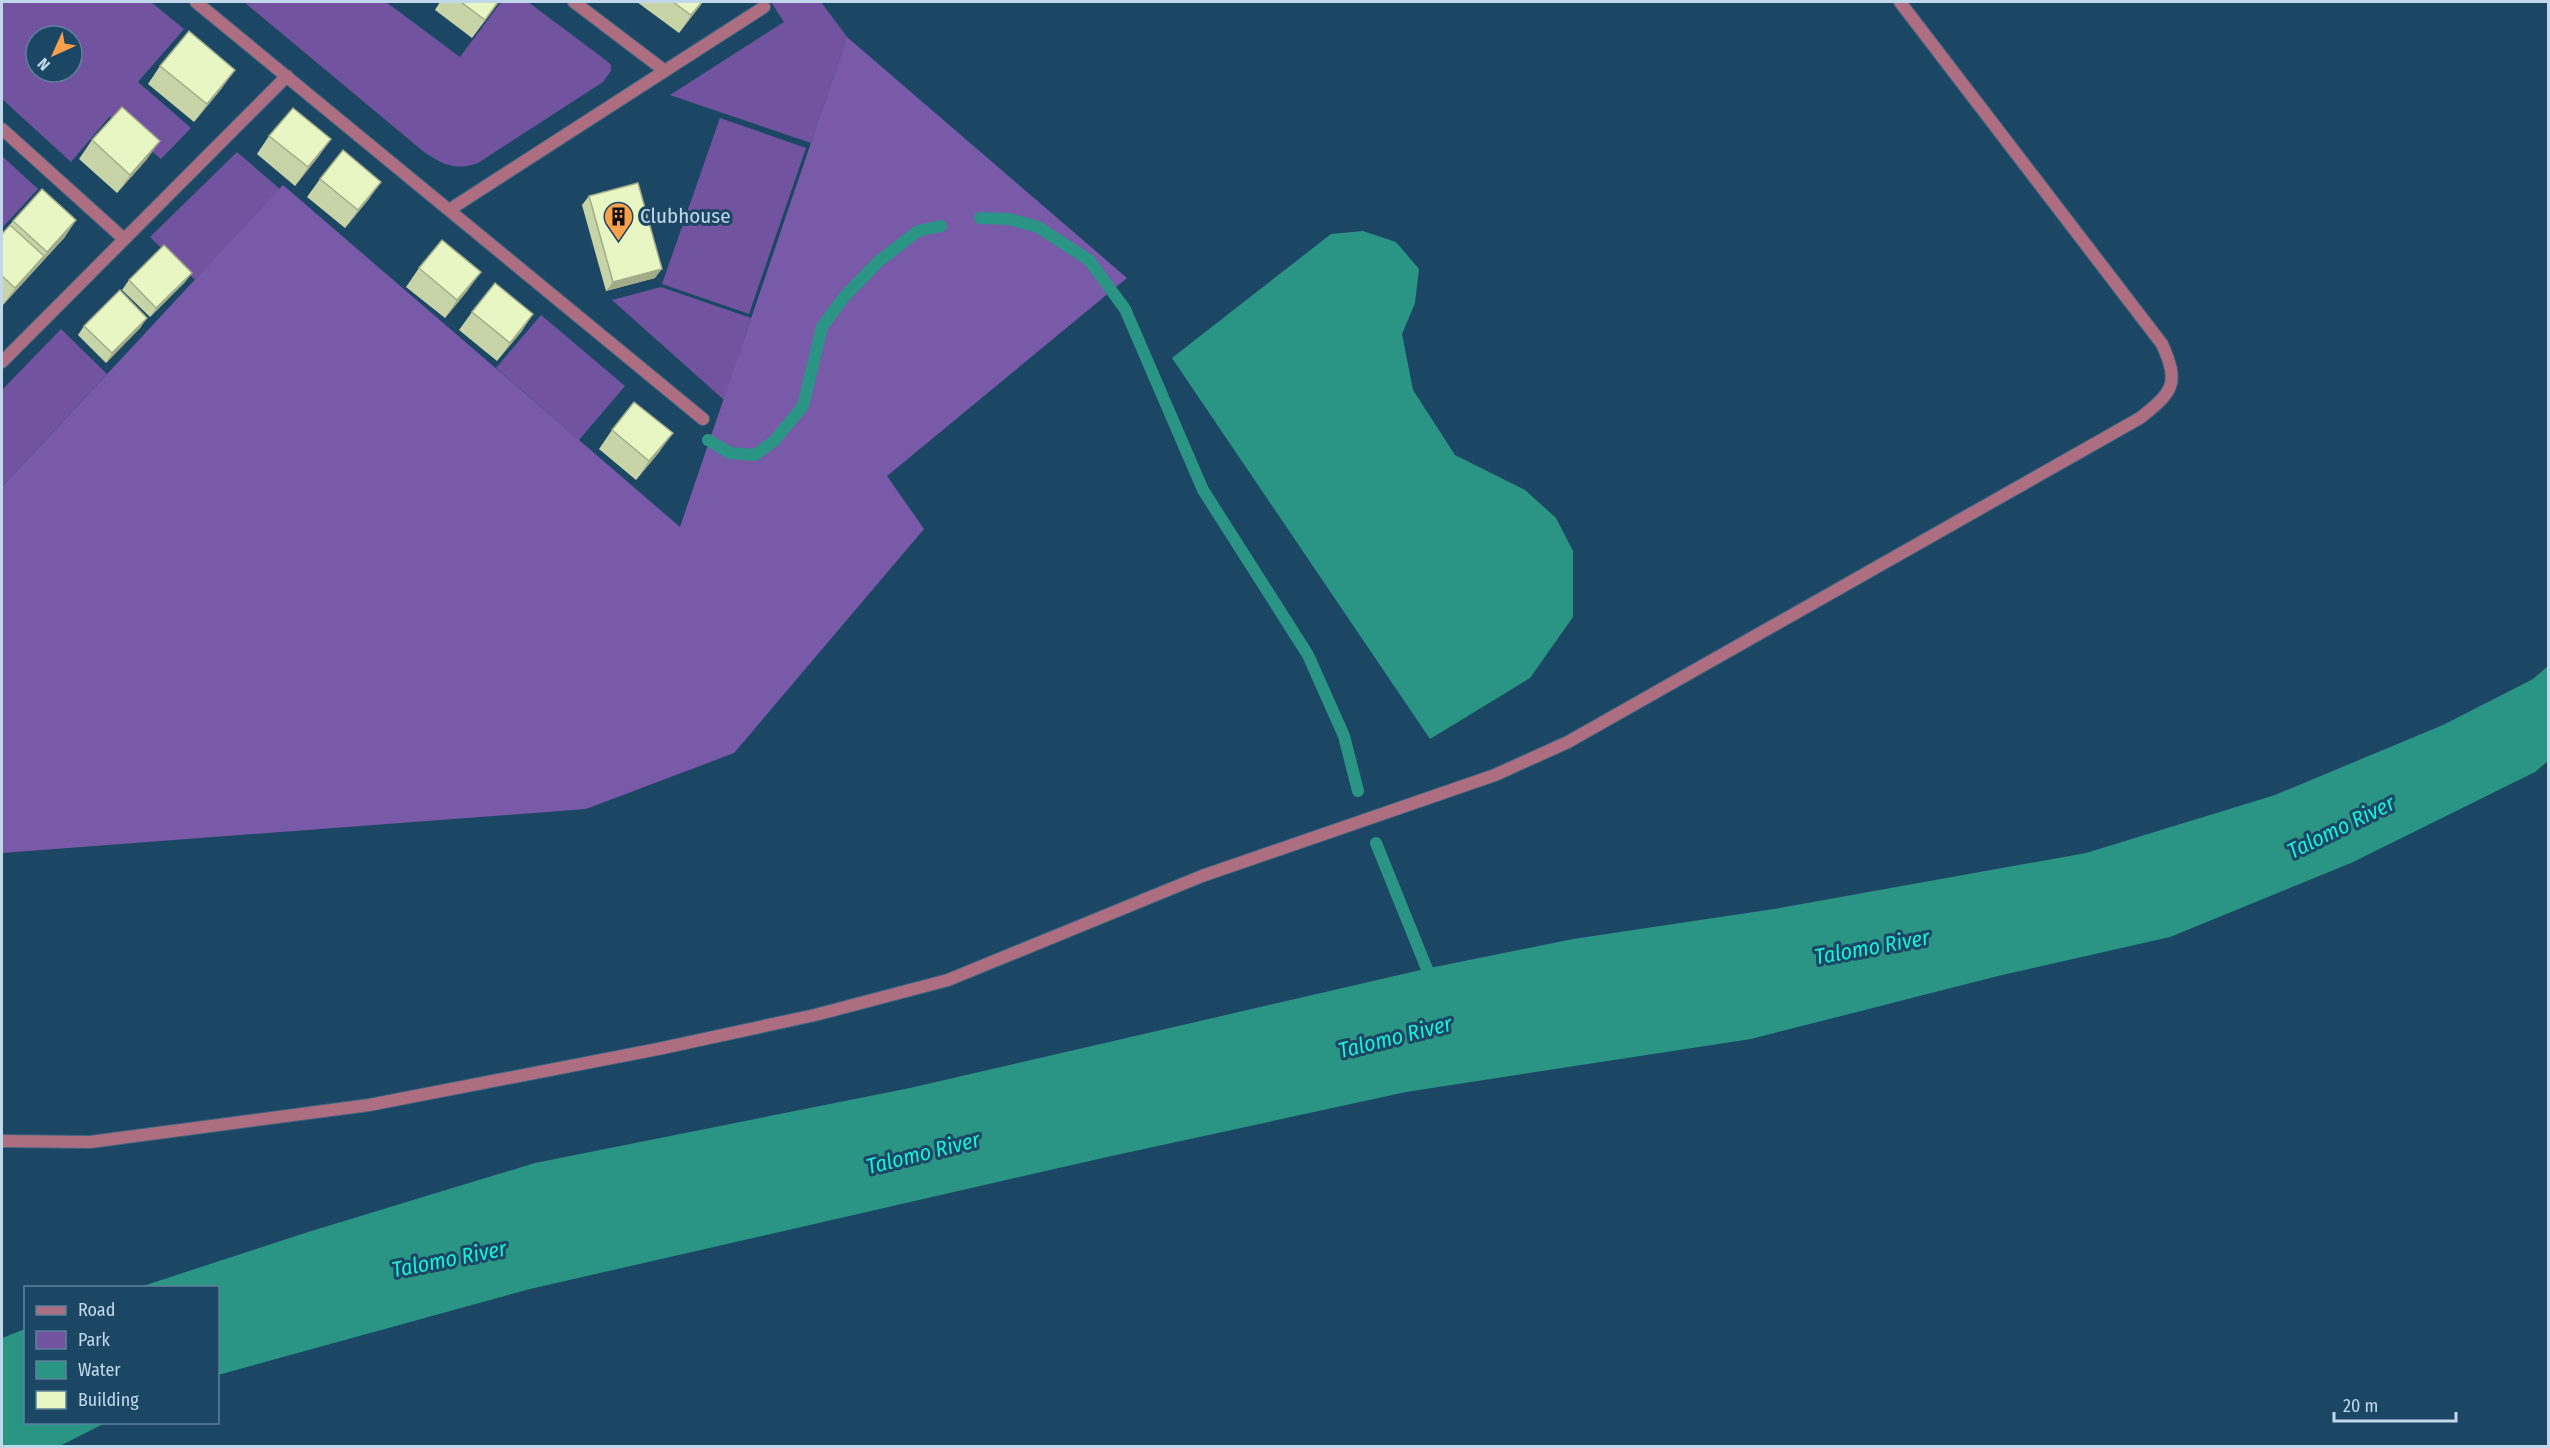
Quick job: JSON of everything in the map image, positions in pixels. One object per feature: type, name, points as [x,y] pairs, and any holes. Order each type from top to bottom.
[{"type":"street","points":[[196,2],[703,419]]},
{"type":"street","points":[[574,2],[665,70]]},
{"type":"street","points":[[2,1141],[90,1142],[369,1105],[804,1018],[948,980],[1202,876],[1495,775],[1549,751],[2140,418],[2159,403],[2171,387],[2172,367],[2162,344],[1900,2]]},
{"type":"street","points":[[449,210],[764,7]]},
{"type":"street","points":[[3,358],[287,76]]},
{"type":"street","points":[[2,129],[124,239]]},
{"type":"green space","points":[[2,2],[151,2],[184,29],[138,82],[191,128],[161,159],[110,116],[71,162],[2,99]]},
{"type":"green space","points":[[244,2],[386,2],[460,57],[501,2],[528,2],[607,61],[611,65],[611,71],[603,82],[478,163],[463,166],[450,165],[424,152]]},
{"type":"green space","points":[[771,2],[821,2],[847,37],[811,143],[670,95],[784,22]]},
{"type":"green space","points":[[720,118],[806,148],[749,314],[662,284]]},
{"type":"green space","points":[[237,152],[280,189],[195,280],[150,237]]},
{"type":"green space","points":[[2,156],[38,189],[2,228]]},
{"type":"green space","points":[[661,287],[751,318],[724,400],[612,300]]},
{"type":"green space","points":[[541,315],[625,386],[579,440],[496,368]]},
{"type":"green space","points":[[61,329],[107,374],[2,487],[2,390]]},
{"type":"shaded area","points":[[847,37],[1127,278],[887,476],[924,529],[734,753],[586,809],[2,853],[2,487],[283,185],[680,527]]},
{"type":"water","points":[[1363,231],[1396,242],[1419,269],[1415,303],[1402,334],[1413,390],[1455,455],[1525,490],[1556,518],[1573,551],[1573,617],[1530,678],[1430,739],[1172,358],[1331,234]]},
{"type":"water","name":"Talomo River","points":[[2548,666],[2548,761],[2535,772],[2351,863],[2170,937],[1998,976],[1751,1039],[1406,1092],[1107,1157],[530,1289],[219,1375],[219,1286],[143,1286],[308,1232],[535,1163],[910,1088],[1425,969],[1573,939],[1774,909],[2086,853],[2275,795],[2443,725],[2533,679]]},
{"type":"water","points":[[24,1329],[24,1424],[103,1424],[60,1446],[2,1446],[2,1338]]},
{"type":"building","points":[[461,2],[498,2],[485,20]]},
{"type":"building","points":[[673,2],[702,2],[691,15]]},
{"type":"building","points":[[189,31],[235,70],[207,104],[160,66]]},
{"type":"building","points":[[122,107],[160,141],[130,175],[92,140]]},
{"type":"building","points":[[293,108],[331,139],[308,167],[269,136]]},
{"type":"building","points":[[343,150],[381,182],[358,210],[320,179]]},
{"type":"building","name":"Clubhouse","points":[[638,183],[662,269],[613,282],[589,196]]},
{"type":"building","points":[[42,189],[76,220],[47,252],[13,221]]},
{"type":"building","points":[[10,225],[44,256],[15,288],[2,276],[2,234]]},
{"type":"building","points":[[442,240],[481,272],[457,300],[419,268]]},
{"type":"building","points":[[164,245],[192,273],[156,308],[129,280]]},
{"type":"building","points":[[495,283],[533,314],[510,343],[472,312]]},
{"type":"building","points":[[120,290],[147,318],[112,353],[84,326]]},
{"type":"building","points":[[634,402],[673,433],[649,461],[612,430]]},
{"type":"waterway","points":[[980,218],[1009,219],[1038,227],[1089,260],[1125,309],[1203,490],[1308,655],[1344,736],[1358,791]]},
{"type":"waterway","points":[[708,440],[730,453],[755,455],[774,441],[803,406],[822,327],[844,297],[879,261],[918,231],[941,226]]},
{"type":"waterway","points":[[1376,843],[1433,984]]},
{"type":"place","name":"Clubhouse","points":[[619,242]]}]
